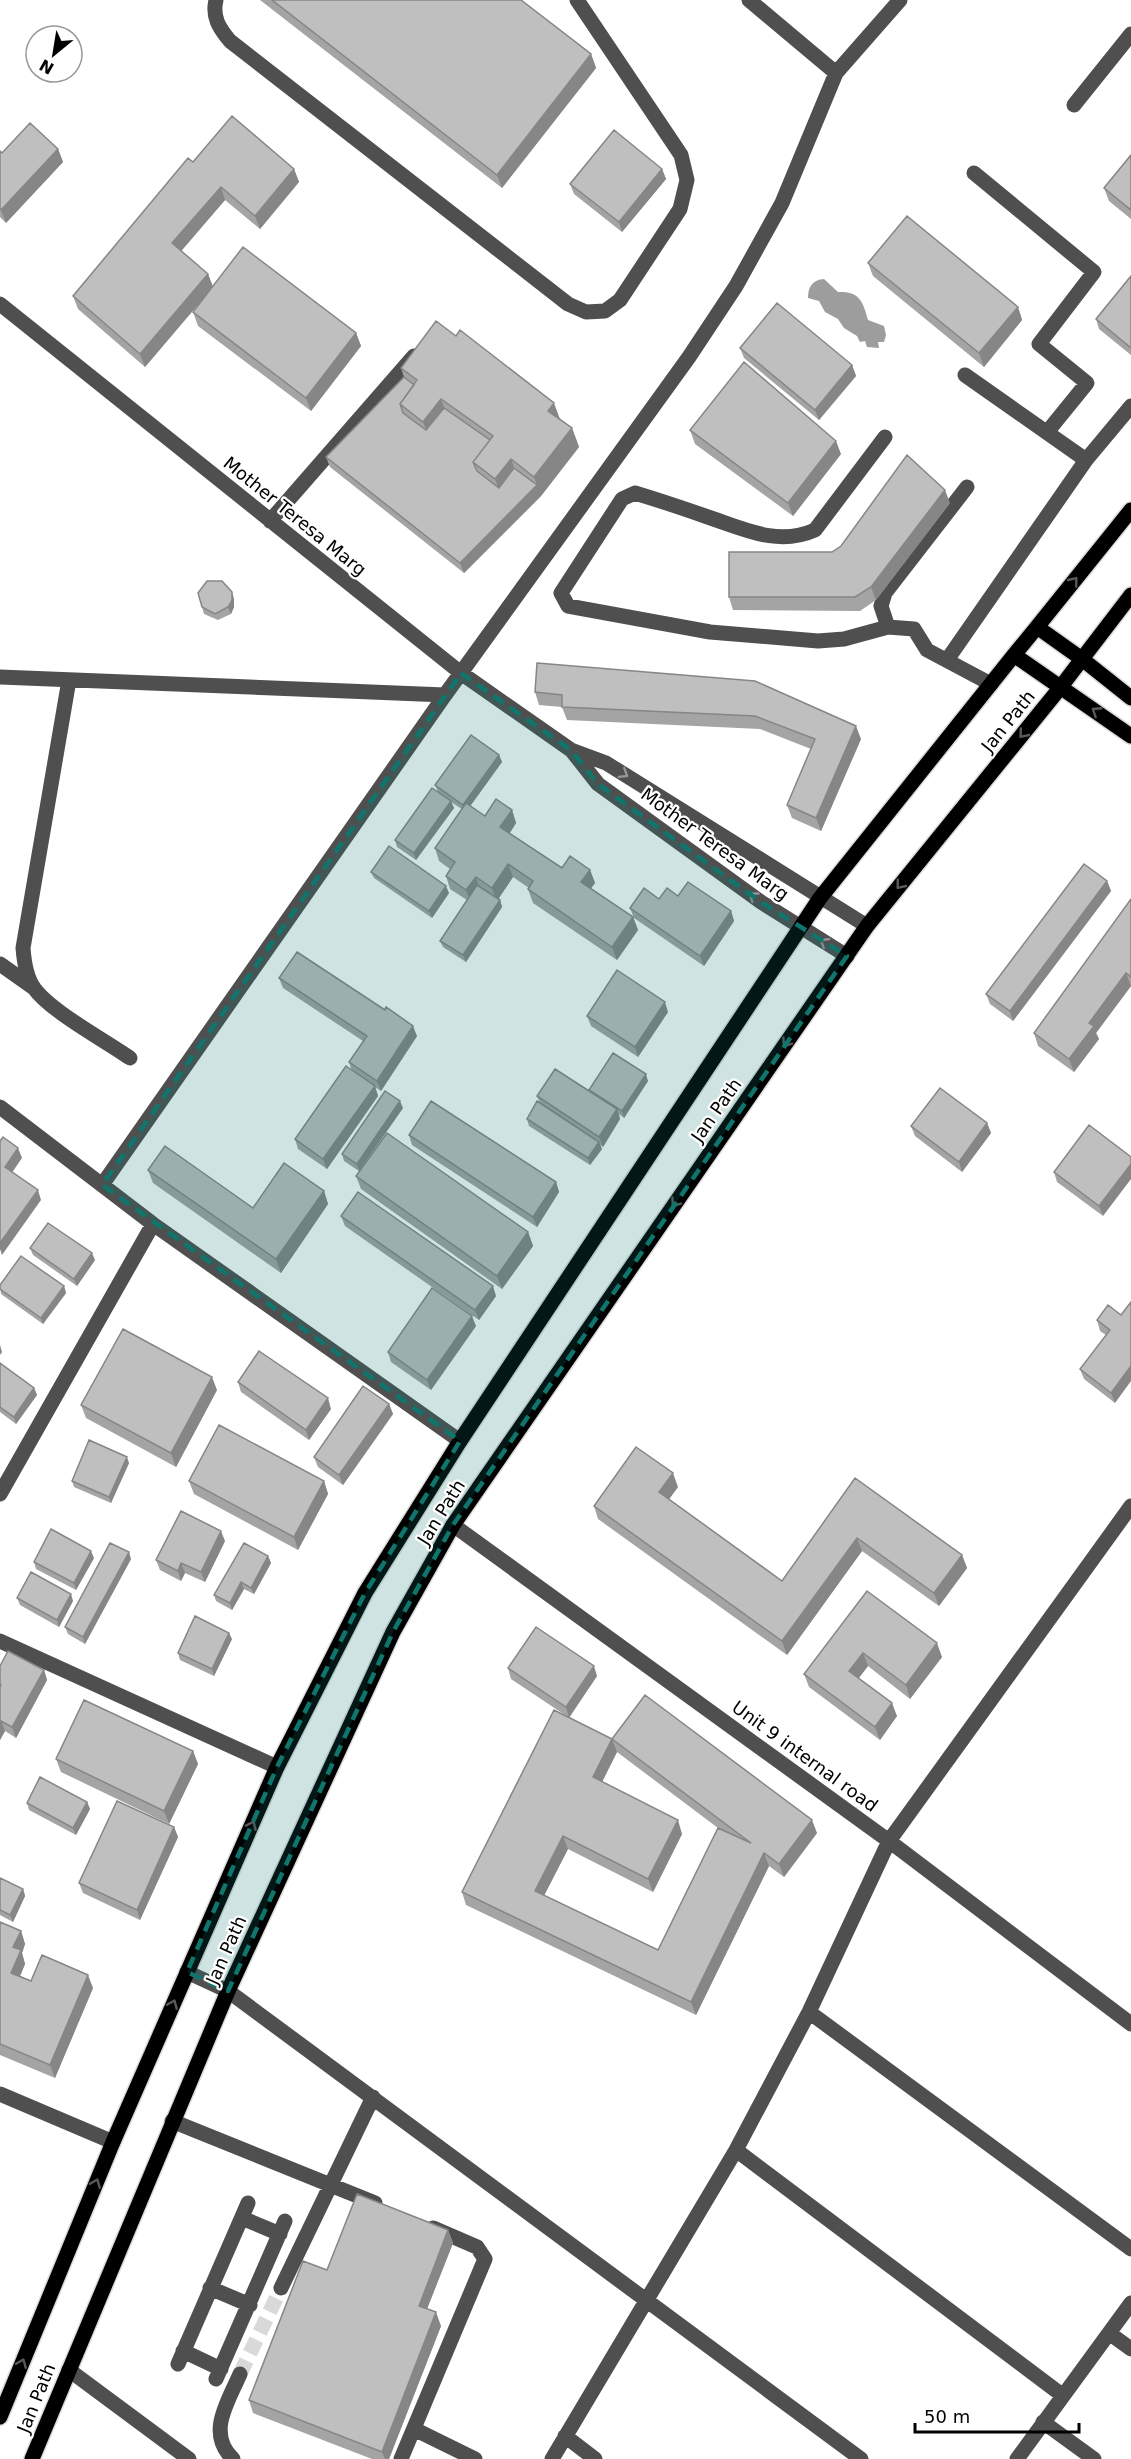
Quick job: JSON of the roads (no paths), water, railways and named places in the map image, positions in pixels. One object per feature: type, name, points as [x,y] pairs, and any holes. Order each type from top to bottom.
[{"type":"main road","points":[[1131,510],[1037,627],[1131,698]]},
{"type":"main road","points":[[1082,659],[1131,595]]},
{"type":"main road","name":"Jan Path","points":[[0,2417],[113,2142],[277,1767],[365,1593],[460,1441],[820,898],[1037,627]]},
{"type":"main road","points":[[1014,655],[1131,735]]},
{"type":"main road","name":"Jan Path","points":[[33,2459],[228,1991],[393,1632],[453,1525],[867,926],[1082,659]]},
{"type":"street","points":[[216,0],[214,10],[219,27],[230,41],[568,304],[586,312],[605,310],[620,300],[680,209],[687,180],[681,155],[577,0]]},
{"type":"street","points":[[749,0],[836,73]]},
{"type":"street","points":[[102,1185],[445,695],[676,375],[736,286],[782,202],[836,73],[900,0]]},
{"type":"street","points":[[1074,105],[1131,34]]},
{"type":"street","points":[[974,173],[1094,272],[1039,344],[1087,383],[1048,431]]},
{"type":"street","name":"Mother Teresa Marg","points":[[0,304],[461,673],[571,750],[606,763],[867,926]]},
{"type":"street","points":[[270,521],[420,349]]},
{"type":"street","points":[[965,375],[1048,431],[1086,460]]},
{"type":"street","points":[[947,660],[1086,460],[1131,406]]},
{"type":"street","points":[[885,437],[815,530],[801,536],[786,538],[748,533],[635,493],[622,499],[561,593],[568,606],[710,633],[818,641],[844,639],[888,627],[914,629],[927,650],[991,684]]},
{"type":"street","points":[[888,627],[881,606],[885,593],[967,487]]},
{"type":"street","points":[[0,676],[445,695]]},
{"type":"street","points":[[34,988],[24,963],[23,948],[69,680]]},
{"type":"street","name":"Mother Teresa Marg","points":[[571,750],[598,784],[802,928],[847,956]]},
{"type":"street","points":[[0,964],[34,988],[52,1005],[130,1058]]},
{"type":"street","points":[[0,1107],[153,1224],[460,1441]]},
{"type":"street","points":[[0,1494],[5,1470],[153,1224]]},
{"type":"street","points":[[552,2459],[649,2300],[736,2150],[809,2012],[889,1841],[1131,1506]]},
{"type":"street","name":"Unit 9 internal road","points":[[453,1525],[889,1841],[1131,2024]]},
{"type":"street","points":[[0,1641],[277,1767]]},
{"type":"street","points":[[187,1972],[228,1991],[649,2300],[861,2459]]},
{"type":"street","points":[[809,2012],[1131,2249]]},
{"type":"street","points":[[0,2094],[113,2142]]},
{"type":"street","points":[[281,2288],[373,2097]]},
{"type":"street","points":[[172,2121],[387,2208]]},
{"type":"street","points":[[736,2150],[1062,2395]]},
{"type":"street","points":[[242,2218],[282,2227],[218,2374],[180,2357],[248,2203]]},
{"type":"street","points":[[401,2459],[485,2259],[477,2247],[427,2226]]},
{"type":"street","points":[[210,2288],[250,2305]]},
{"type":"street","points":[[1017,2459],[1131,2303]]},
{"type":"street","points":[[1109,2333],[1131,2349]]},
{"type":"street","points":[[69,2370],[189,2459]]},
{"type":"street","points":[[233,2459],[222,2444],[218,2427],[240,2374]]},
{"type":"street","points":[[1043,2422],[1094,2459]]},
{"type":"street","points":[[414,2429],[475,2459]]},
{"type":"street","points":[[565,2436],[595,2459]]},
{"type":"tunnel","points":[[240,2374],[281,2288]]}]
